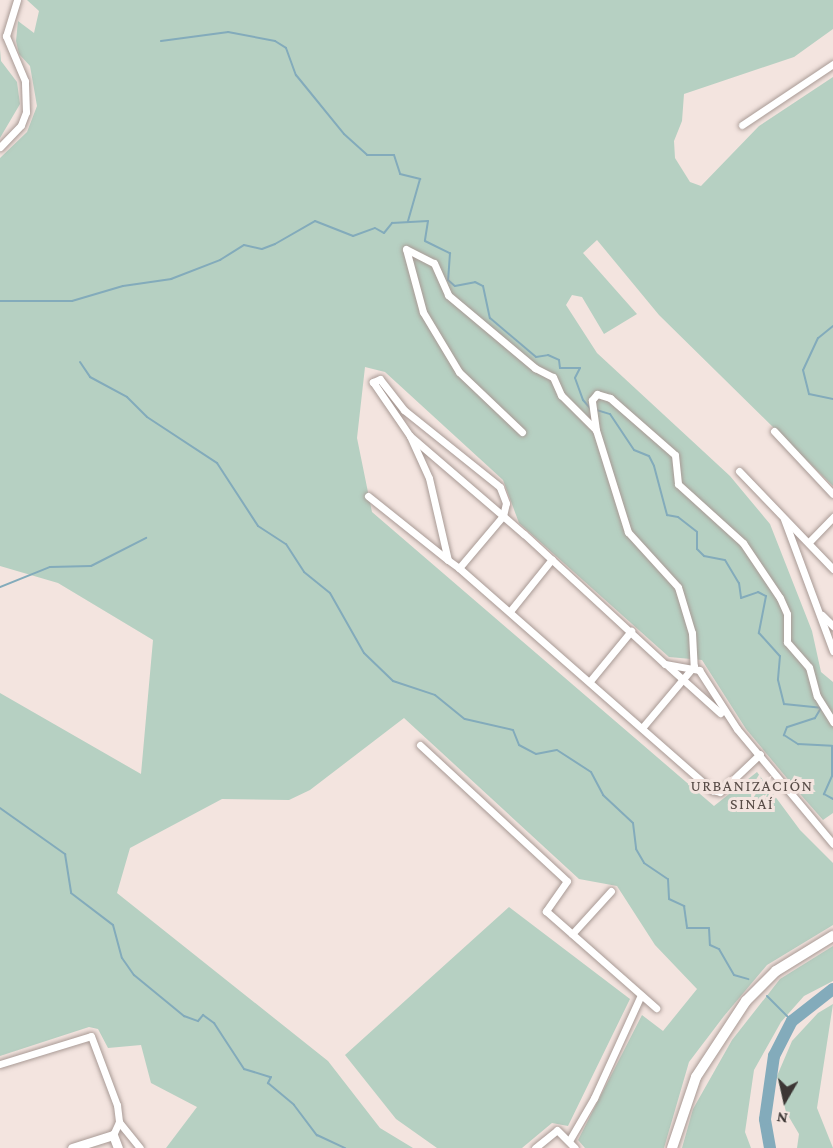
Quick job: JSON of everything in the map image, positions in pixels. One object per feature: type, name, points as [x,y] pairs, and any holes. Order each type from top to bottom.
[{"type":"main road","points":[[672,1148],[696,1077],[746,1001],[776,971],[833,936]]},
{"type":"street","points":[[0,147],[21,125],[26,112],[25,81],[6,36],[17,0]]},
{"type":"street","points":[[742,125],[833,64]]},
{"type":"street","points":[[522,432],[459,372],[423,312],[406,249],[434,263],[448,295],[535,368],[553,377],[561,395],[596,430]]},
{"type":"street","points":[[448,560],[429,478],[410,436],[373,382],[380,379],[404,410],[500,488],[506,502],[503,516],[459,568]]},
{"type":"street","points":[[642,728],[694,666],[695,649],[685,603],[678,587],[628,532],[596,430],[592,400],[597,394],[610,398],[675,455],[678,484],[743,543],[780,598],[787,614],[787,642],[809,667],[817,696],[833,722]]},
{"type":"street","points":[[774,431],[833,494]]},
{"type":"street","points":[[410,436],[552,559],[720,713]]},
{"type":"street","points":[[739,471],[772,500],[784,519],[833,651]]},
{"type":"street","points":[[368,496],[511,610],[716,792],[760,754]]},
{"type":"street","points":[[809,542],[833,517]]},
{"type":"street","points":[[784,519],[833,569]]},
{"type":"street","points":[[511,610],[552,559]]},
{"type":"street","points":[[820,612],[833,626]]},
{"type":"street","points":[[590,681],[631,631]]},
{"type":"street","points":[[665,664],[694,666],[760,754],[833,844]]},
{"type":"street","points":[[420,745],[567,880],[546,911],[656,1008]]},
{"type":"street","points":[[572,934],[611,891]]},
{"type":"street","points":[[569,1141],[594,1098],[641,995]]},
{"type":"street","points":[[0,1064],[88,1034],[97,1047],[119,1122],[140,1148]]},
{"type":"street","points":[[118,1148],[113,1135],[119,1122]]},
{"type":"street","points":[[535,1148],[557,1130],[575,1148]]},
{"type":"street","points":[[72,1148],[113,1135]]},
{"type":"green space","points":[[27,0],[833,0],[833,29],[794,57],[684,94],[682,121],[674,141],[675,158],[690,182],[701,186],[759,126],[833,77],[833,486],[659,315],[597,240],[583,253],[637,314],[604,334],[582,297],[572,295],[566,305],[597,353],[730,476],[770,524],[812,631],[821,672],[833,682],[833,813],[823,820],[801,795],[746,729],[702,660],[669,657],[519,523],[503,480],[385,372],[365,367],[357,438],[372,512],[714,806],[757,772],[800,830],[833,863],[833,925],[767,965],[689,1062],[664,1148],[585,1148],[578,1140],[642,1015],[663,1031],[697,989],[655,945],[617,886],[579,879],[404,718],[310,790],[289,800],[222,799],[130,848],[117,893],[328,1061],[380,1128],[413,1148],[166,1148],[197,1107],[151,1083],[141,1045],[108,1048],[98,1029],[89,1027],[0,1056],[0,693],[141,774],[153,640],[58,583],[0,566],[0,158],[27,132],[37,106],[30,66],[19,54],[16,41],[18,21],[34,33],[39,11]]},
{"type":"green space","points":[[0,49],[1,61],[17,82],[20,104],[0,138]]},
{"type":"green space","points":[[509,907],[630,999],[568,1126],[552,1123],[522,1148],[437,1148],[396,1119],[345,1055]]},
{"type":"green space","points":[[833,946],[833,981],[804,996],[781,1022],[754,1070],[745,1132],[751,1148],[682,1148],[693,1109],[732,1040],[780,979]]},
{"type":"green space","points":[[833,1004],[817,1108],[833,1148],[797,1148],[799,1134],[786,1112],[777,1076],[792,1041],[818,1013]]},
{"type":"waterway","points":[[161,41],[228,32],[275,41],[286,48],[296,75],[344,134],[367,155],[394,155],[400,174],[420,179],[408,221]]},
{"type":"waterway","points":[[0,301],[72,301],[123,286],[171,279],[220,260],[244,245],[262,249],[275,244],[315,221],[353,236],[375,228],[384,233],[392,223],[428,221],[425,241],[450,253],[448,280],[455,286],[475,282],[483,286],[490,318],[536,357],[548,355],[559,360],[560,368],[580,368],[575,378],[583,400],[590,408],[610,414],[634,450],[649,456],[654,466],[667,515],[678,517],[697,532],[697,549],[704,556],[725,560],[739,583],[741,598],[758,592],[766,596],[759,633],[780,656],[778,680],[784,704],[821,708],[815,718],[787,727],[784,735],[798,744],[832,746],[832,776],[824,794],[833,799]]},
{"type":"waterway","points":[[833,326],[818,338],[803,370],[809,394],[833,399]]},
{"type":"waterway","points":[[80,362],[90,377],[127,397],[147,417],[217,463],[258,526],[286,544],[304,572],[330,593],[364,653],[393,681],[435,695],[465,719],[513,730],[519,745],[536,754],[557,750],[591,772],[603,795],[633,823],[636,849],[644,863],[668,879],[669,899],[684,906],[687,928],[709,928],[710,945],[719,949],[734,975],[748,979]]},
{"type":"waterway","points":[[0,587],[50,567],[91,566],[146,538]]},
{"type":"waterway","points":[[0,808],[65,854],[71,893],[113,925],[122,958],[134,975],[184,1016],[198,1021],[203,1015],[214,1023],[244,1069],[271,1077],[268,1083],[294,1105],[317,1135],[345,1148]]},
{"type":"waterway","points":[[770,1148],[765,1119],[774,1056],[792,1021],[833,989]]},
{"type":"waterway","points":[[767,996],[792,1021]]},
{"type":"district","name":"URBANIZACIÓN SINAÍ","points":[[752,795]]}]
